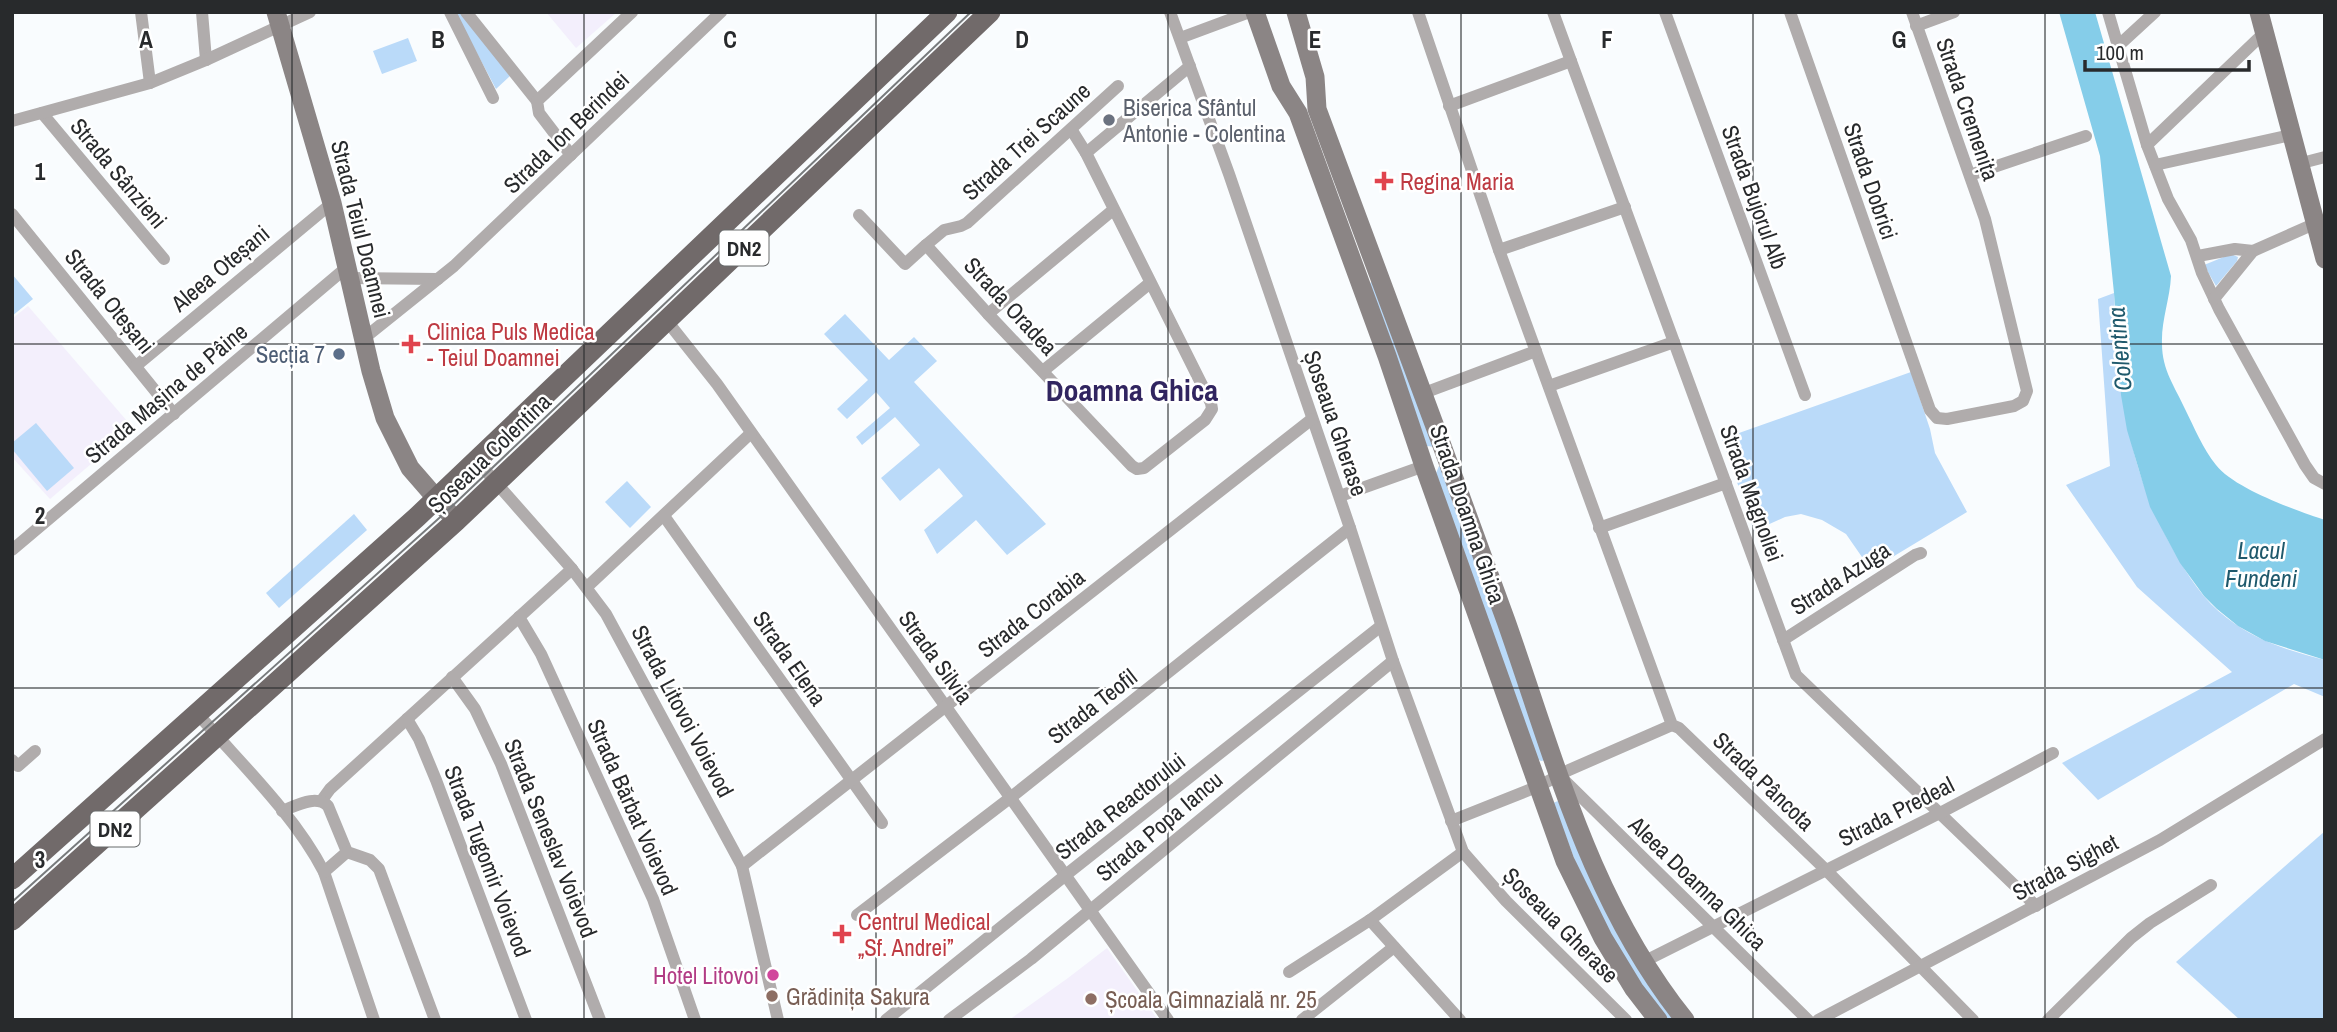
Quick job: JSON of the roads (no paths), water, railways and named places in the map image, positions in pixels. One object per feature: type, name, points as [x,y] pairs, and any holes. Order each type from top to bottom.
[{"type":"main road","name":"Șoseaua Colentina","points":[[12,920],[436,499],[947,12]]},
{"type":"main road","name":"Șoseaua Colentina","points":[[12,879],[207,725],[456,521],[990,12]]},
{"type":"main road","name":"Strada Doamna Ghica","points":[[1255,12],[1282,86],[1307,111],[1424,393],[1594,869],[1625,930],[1685,1020]]},
{"type":"main road","points":[[1267,12],[1307,111]]},
{"type":"main road","points":[[1284,12],[1307,111]]},
{"type":"main road","name":"Strada Doamna Ghica","points":[[1296,12],[1315,77],[1307,111],[1424,466],[1565,861],[1579,893],[1616,960],[1652,1013]]},
{"type":"main road","points":[[2259,12],[2325,259]]},
{"type":"main road","name":"Strada Teiul Doamnei","points":[[278,19],[332,202],[363,339],[390,431],[410,468],[456,521]]},
{"type":"street","points":[[141,12],[150,83]]},
{"type":"street","points":[[201,12],[206,60]]},
{"type":"street","points":[[12,121],[150,83],[206,60],[278,19],[310,12]]},
{"type":"street","points":[[450,12],[493,98]]},
{"type":"street","points":[[466,12],[537,101],[539,113],[571,155]]},
{"type":"street","points":[[537,101],[632,12]]},
{"type":"street","name":"Strada Ion Berindei","points":[[363,339],[438,279],[512,213],[721,12]]},
{"type":"street","name":"Șoseaua Gherase","points":[[1170,12],[1229,174],[1393,661],[1463,852],[1506,901],[1628,1020]]},
{"type":"street","points":[[1180,38],[1250,12]]},
{"type":"street","points":[[1418,12],[1499,250],[1672,725],[1539,786],[1451,821]]},
{"type":"street","name":"Strada Magnoliei","points":[[1553,12],[1796,675],[2036,906]]},
{"type":"street","name":"Strada Bujorul Alb","points":[[1665,12],[1805,395]]},
{"type":"street","name":"Strada Dobrici","points":[[1790,12],[1912,363],[1930,410],[1937,418],[1947,419],[2014,406],[2026,397],[2027,391],[1985,219]]},
{"type":"street","name":"Strada Cremenița","points":[[1912,12],[1985,219]]},
{"type":"street","points":[[1916,26],[1954,12]]},
{"type":"street","points":[[2108,12],[2147,145],[2176,216],[2198,256],[2202,273],[2309,472],[2325,484]]},
{"type":"street","points":[[2118,46],[2155,12]]},
{"type":"street","points":[[2147,145],[2264,33]]},
{"type":"street","points":[[1449,106],[1571,61]]},
{"type":"street","points":[[1086,153],[1190,66]]},
{"type":"street","name":"Strada Trei Scaune","points":[[926,245],[944,230],[967,223],[1118,86]]},
{"type":"street","name":"Strada Sânzieni","points":[[42,113],[163,259]]},
{"type":"street","name":"Strada Oradea","points":[[926,245],[1132,466],[1137,469],[1144,468],[1205,420],[1212,409],[1211,402],[1086,153],[1071,129]]},
{"type":"street","points":[[2155,165],[2291,135]]},
{"type":"street","points":[[1970,175],[2086,136]]},
{"type":"street","points":[[2298,164],[2325,157]]},
{"type":"street","name":"Aleea Oteșani","points":[[136,366],[332,202]]},
{"type":"street","points":[[1499,250],[1625,207]]},
{"type":"street","points":[[988,314],[1113,210]]},
{"type":"street","name":"Strada Oteșani","points":[[12,214],[174,414]]},
{"type":"street","points":[[859,215],[905,264],[926,245]]},
{"type":"street","points":[[2198,256],[2220,251],[2253,251],[2314,224]]},
{"type":"street","points":[[2214,299],[2253,251]]},
{"type":"street","points":[[348,272],[438,279]]},
{"type":"street","name":"Strada Mașina de Pâine","points":[[12,550],[320,288],[348,272]]},
{"type":"street","points":[[1043,372],[1150,283]]},
{"type":"street","name":"Strada Silvia","points":[[667,321],[706,369],[1168,1020]]},
{"type":"street","points":[[1549,386],[1674,342]]},
{"type":"street","points":[[1424,393],[1536,351]]},
{"type":"street","name":"Strada Corabia","points":[[742,866],[1312,419]]},
{"type":"street","points":[[587,587],[751,433]]},
{"type":"street","name":"Strada Litovoi Voievod","points":[[477,461],[572,569],[606,614],[742,866],[778,1020]]},
{"type":"street","points":[[1339,496],[1424,466]]},
{"type":"street","points":[[1599,528],[1726,483]]},
{"type":"street","name":"Strada Elena","points":[[664,516],[882,823]]},
{"type":"street","name":"Strada Teofil","points":[[857,915],[1010,798],[1350,528]]},
{"type":"street","name":"Strada Azuga","points":[[1783,640],[1921,553]]},
{"type":"street","points":[[322,800],[330,789],[572,569]]},
{"type":"street","name":"Strada Bărbat Voievod","points":[[519,617],[541,654],[653,899],[695,1020]]},
{"type":"street","name":"Strada Reactorului","points":[[886,1020],[1381,626]]},
{"type":"street","name":"Strada Popa Iancu","points":[[948,1020],[1022,966],[1393,661]]},
{"type":"street","name":"Strada Seneslav Voievod","points":[[452,677],[475,709],[501,764],[600,1020]]},
{"type":"street","name":"Strada Tugomir Voievod","points":[[407,719],[419,739],[436,780],[526,1020]]},
{"type":"street","points":[[207,725],[310,847],[324,872],[374,1020]]},
{"type":"street","name":"Strada Pâncota","points":[[1672,725],[1679,728],[1825,869],[1973,1020]]},
{"type":"street","name":"Strada Sighet","points":[[1818,1020],[2214,809],[2325,739]]},
{"type":"street","points":[[12,760],[18,766],[36,751]]},
{"type":"street","name":"Strada Predeal","points":[[1645,961],[1941,813],[2053,753]]},
{"type":"street","name":"Aleea Doamna Ghica","points":[[1560,776],[1808,1020]]},
{"type":"street","points":[[282,811],[314,800],[322,800],[328,806],[347,852],[370,860],[379,869],[435,1020]]},
{"type":"street","points":[[324,872],[347,852]]},
{"type":"street","points":[[1289,972],[1370,920],[1463,852]]},
{"type":"street","points":[[2048,1020],[2130,938],[2211,885]]},
{"type":"street","points":[[1370,920],[1460,1020]]},
{"type":"street","points":[[1302,1020],[1394,947]]},
{"type":"street","points":[[1628,1020],[1652,1013]]},
{"type":"water","name":"Lacul Fundeni","points":[[2059,12],[2095,12],[2171,276],[2162,335],[2164,362],[2199,438],[2216,465],[2237,482],[2266,498],[2325,520],[2325,660],[2265,641],[2238,626],[2217,609],[2180,563],[2150,507],[2127,430],[2121,395],[2100,156]]},
{"type":"tram line","points":[[12,902],[447,511],[971,12]]},
{"type":"place","name":"Biserica Sfântul Antonie - Colentina","points":[[1109,120]]},
{"type":"place","name":"Regina Maria","points":[[1384,181]]},
{"type":"place","name":"Clinica Puls Medica - Teiul Doamnei","points":[[411,344]]},
{"type":"place","name":"Secția 7","points":[[339,354]]},
{"type":"place","name":"Centrul Medical „Sf. Andrei”","points":[[842,934]]},
{"type":"place","name":"Hotel Litovoi","points":[[773,975]]},
{"type":"place","name":"Grădinița Sakura","points":[[772,996]]},
{"type":"place","name":"Școala Gimnazială nr. 25","points":[[1091,999]]},
{"type":"district","name":"Doamna Ghica","points":[[1132,390]]},
{"type":"water label","name":"Colentina","points":[[2119,349]]}]
